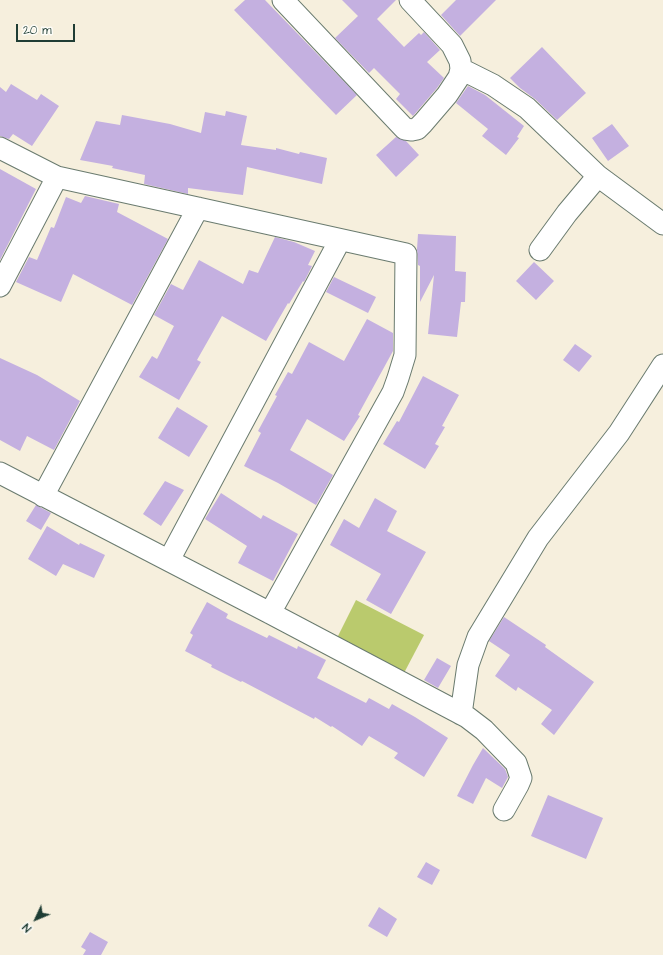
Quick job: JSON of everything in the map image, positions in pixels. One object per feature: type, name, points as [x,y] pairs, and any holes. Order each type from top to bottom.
[{"type":"street","points":[[283,0],[405,129],[412,130],[417,129],[423,123],[454,85],[459,77],[461,69],[460,61],[452,45],[410,0]]},
{"type":"street","points":[[461,69],[493,85],[527,108],[598,176],[663,224]]},
{"type":"street","points":[[0,148],[57,177],[406,254],[405,355],[393,392],[270,612]]},
{"type":"street","points":[[540,250],[567,213],[598,176]]},
{"type":"street","points":[[1,280],[57,177]]},
{"type":"street","points":[[43,496],[198,208]]},
{"type":"street","points":[[169,560],[340,240]]},
{"type":"street","points":[[461,714],[468,665],[478,637],[538,538],[619,433],[663,365]]},
{"type":"street","points":[[0,473],[270,612],[461,714],[484,730],[516,764],[521,778],[504,810]]},
{"type":"green space","points":[[356,600],[424,635],[404,673],[337,638]]},
{"type":"building","points":[[245,0],[265,0],[357,95],[336,115],[234,10]]},
{"type":"building","points":[[342,0],[396,0],[377,19],[404,47],[419,33],[421,35],[424,32],[440,50],[427,62],[444,78],[413,116],[396,99],[400,94],[374,68],[369,73],[335,38],[358,16]]},
{"type":"building","points":[[456,0],[496,0],[460,36],[441,15]]},
{"type":"building","points":[[542,47],[586,93],[557,120],[510,78]]},
{"type":"building","points":[[11,84],[37,100],[41,94],[59,106],[32,146],[13,134],[9,139],[0,136],[0,87],[6,92]]},
{"type":"building","points":[[468,86],[485,95],[524,126],[517,137],[519,138],[506,155],[482,136],[488,129],[456,103]]},
{"type":"building","points":[[226,111],[247,116],[241,145],[276,150],[276,148],[299,154],[300,152],[327,158],[322,184],[247,167],[243,195],[188,188],[188,194],[144,184],[145,175],[112,168],[113,166],[80,160],[96,121],[120,125],[122,115],[170,124],[201,133],[205,112],[225,116]]},
{"type":"building","points":[[612,124],[629,146],[608,161],[592,138]]},
{"type":"building","points":[[396,137],[406,141],[419,155],[396,177],[376,155]]},
{"type":"building","points":[[0,169],[36,189],[0,260]]},
{"type":"building","points":[[85,196],[119,204],[117,212],[168,239],[132,305],[73,274],[61,302],[16,282],[29,257],[37,260],[51,227],[54,228],[66,197],[81,203]]},
{"type":"building","points":[[418,234],[456,236],[455,271],[466,272],[465,302],[461,302],[457,337],[428,334],[434,275],[420,302],[420,266],[418,265],[417,249]]},
{"type":"building","points":[[275,237],[294,242],[315,251],[308,265],[312,266],[304,282],[303,281],[289,304],[288,303],[266,341],[222,316],[197,360],[201,362],[179,400],[139,377],[152,356],[157,359],[174,326],[154,315],[171,284],[183,290],[199,260],[243,284],[249,270],[258,273]]},
{"type":"building","points":[[534,262],[554,281],[536,300],[516,281]]},
{"type":"building","points":[[334,277],[376,297],[368,313],[326,292]]},
{"type":"building","points":[[367,319],[393,333],[393,351],[358,415],[360,416],[344,441],[307,419],[290,450],[333,475],[316,505],[278,483],[244,466],[261,433],[258,431],[277,396],[275,395],[288,372],[292,374],[309,342],[344,361]]},
{"type":"building","points":[[575,344],[592,356],[579,372],[563,360]]},
{"type":"building","points":[[0,358],[37,375],[80,401],[54,450],[27,436],[20,451],[0,440]]},
{"type":"building","points":[[423,376],[459,395],[442,426],[445,427],[435,444],[439,446],[425,469],[383,444],[397,421],[399,422]]},
{"type":"building","points":[[177,407],[208,426],[189,457],[158,438]]},
{"type":"building","points":[[165,481],[184,490],[161,526],[143,514]]},
{"type":"building","points":[[221,493],[261,519],[263,515],[298,534],[273,581],[238,563],[247,546],[205,519]]},
{"type":"building","points":[[375,498],[397,511],[387,531],[426,552],[391,614],[366,600],[381,574],[330,545],[344,519],[359,528]]},
{"type":"building","points":[[36,505],[51,513],[41,530],[26,521]]},
{"type":"building","points":[[47,526],[79,545],[80,543],[105,555],[94,578],[63,564],[56,576],[28,559]]},
{"type":"building","points":[[207,602],[228,614],[226,618],[267,638],[269,635],[297,649],[298,646],[326,660],[317,678],[366,703],[369,698],[389,709],[392,704],[448,738],[424,777],[394,758],[398,753],[369,736],[362,746],[332,726],[331,727],[315,717],[314,719],[242,681],[241,682],[211,667],[212,665],[185,651],[193,635],[190,633]]},
{"type":"building","points":[[504,617],[546,645],[545,647],[594,682],[554,735],[541,724],[552,710],[518,687],[516,691],[495,676],[510,655],[489,641]]},
{"type":"building","points":[[437,658],[451,666],[438,688],[424,680]]},
{"type":"building","points":[[483,748],[505,769],[508,777],[502,788],[486,778],[473,804],[457,796]]},
{"type":"building","points":[[548,795],[603,818],[586,859],[531,836]]},
{"type":"building","points":[[426,862],[440,870],[432,885],[417,877]]},
{"type":"building","points":[[379,907],[397,919],[387,937],[368,926]]},
{"type":"building","points":[[90,932],[108,942],[101,955],[83,955],[86,950],[81,947]]}]
